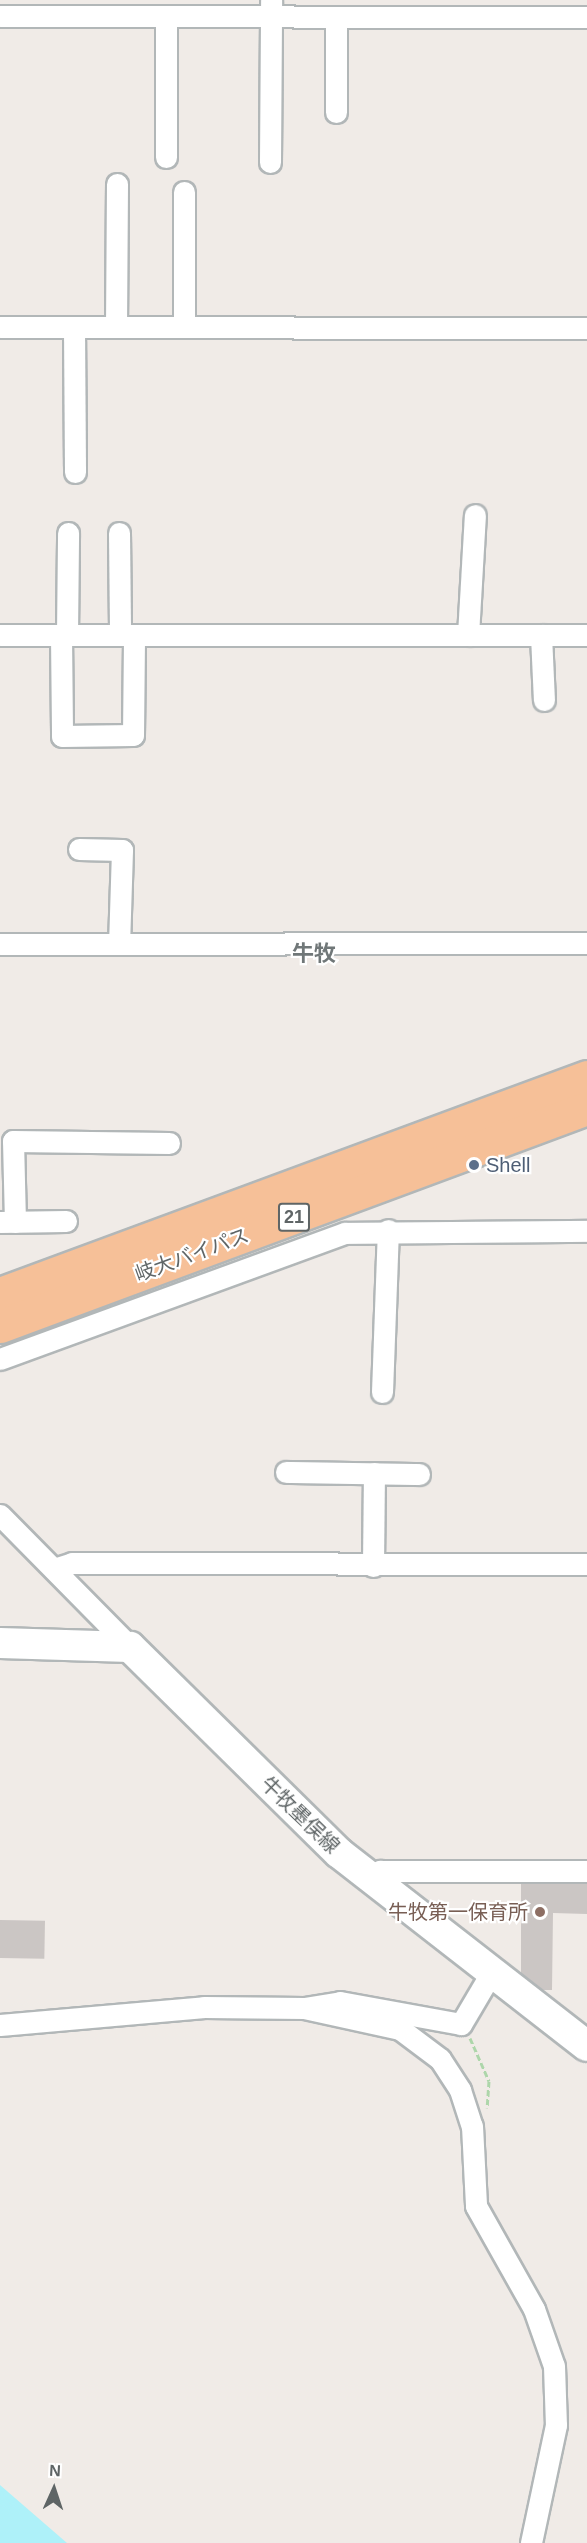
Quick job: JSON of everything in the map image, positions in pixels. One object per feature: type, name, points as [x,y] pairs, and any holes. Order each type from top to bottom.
[{"type":"highway","name":"岐大バイパス","points":[[0,1294],[587,1077]]},
{"type":"highway","name":"岐大バイパス","points":[[0,1326],[587,1108]]},
{"type":"main road","points":[[0,1643],[130,1647]]},
{"type":"main road","name":"牛牧墨俣線","points":[[130,1647],[369,1877],[490,1975],[587,2046]]},
{"type":"street","points":[[270,162],[271,8]]},
{"type":"street","points":[[0,16],[166,17],[271,8],[336,17],[475,8],[587,17]]},
{"type":"street","points":[[166,17],[166,157]]},
{"type":"street","points":[[336,17],[336,112]]},
{"type":"street","points":[[116,327],[117,184]]},
{"type":"street","points":[[184,192],[184,327]]},
{"type":"street","points":[[0,327],[587,328]]},
{"type":"street","points":[[74,327],[75,472]]},
{"type":"street","points":[[468,635],[475,515]]},
{"type":"street","points":[[68,533],[62,736],[133,735],[119,533]]},
{"type":"street","points":[[0,634],[587,635]]},
{"type":"street","points":[[541,635],[544,700]]},
{"type":"street","points":[[79,849],[122,850],[119,944]]},
{"type":"street","points":[[0,944],[587,943]]},
{"type":"street","points":[[66,1221],[8,1222],[13,1141],[169,1143]]},
{"type":"street","points":[[0,1359],[345,1233],[388,1230],[587,1231]]},
{"type":"street","points":[[379,1386],[388,1230]]},
{"type":"street","points":[[286,1472],[418,1473]]},
{"type":"street","points":[[373,1566],[374,1473]]},
{"type":"street","points":[[0,1515],[130,1647]]},
{"type":"street","points":[[54,1569],[72,1563],[373,1566],[587,1564]]},
{"type":"street","points":[[369,1877],[380,1871],[587,1871]]},
{"type":"street","points":[[0,2025],[204,2007],[303,2008],[340,2002],[461,2024],[490,1975]]},
{"type":"street","points":[[303,2008],[400,2029],[440,2059],[460,2090],[472,2126],[476,2206],[534,2309],[554,2366],[556,2425],[531,2543]]},
{"type":"water","points":[[0,2485],[67,2543],[0,2543]]},
{"type":"building","points":[[521,1877],[587,1877],[587,1914],[553,1913],[552,1990],[521,1990]]},
{"type":"building","points":[[0,1920],[45,1921],[44,1959],[0,1958]]},
{"type":"place","name":"Shell","points":[[474,1165]]},
{"type":"place","name":"牛牧第一保育所","points":[[540,1912]]},
{"type":"district","name":"牛牧","points":[[314,954]]}]
